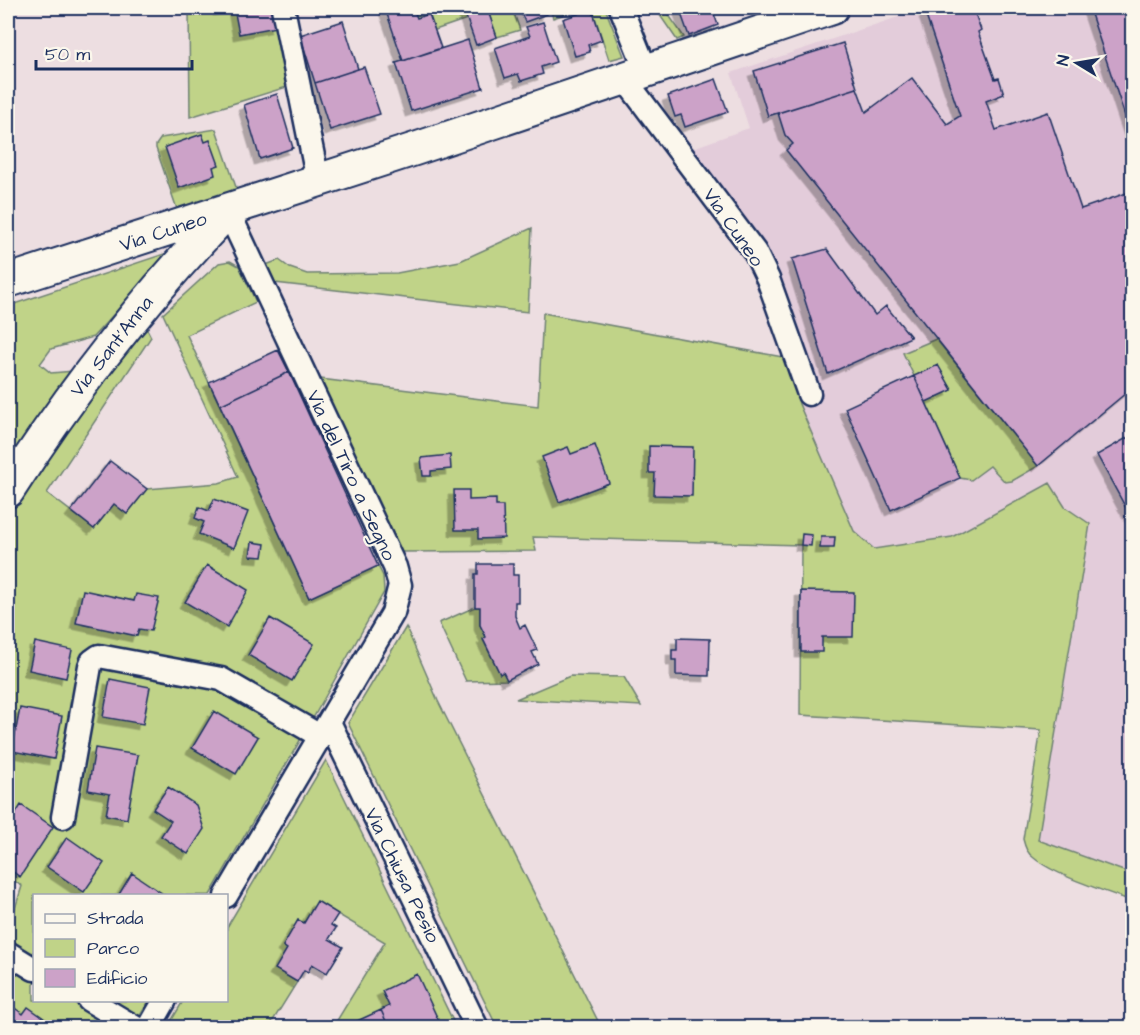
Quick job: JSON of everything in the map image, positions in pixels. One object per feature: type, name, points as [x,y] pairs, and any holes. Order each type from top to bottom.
[{"type":"main road","name":"Via Cuneo","points":[[8,281],[228,211],[832,8]]},
{"type":"main road","name":"Via Sant'Anna","points":[[8,491],[77,389],[111,344],[152,293],[228,211]]},
{"type":"street","points":[[283,8],[318,181]]},
{"type":"street","points":[[621,8],[635,74]]},
{"type":"street","name":"Via Cuneo","points":[[635,74],[755,252],[768,279],[809,394]]},
{"type":"street","name":"Via del Tiro a Segno","points":[[227,894],[393,613],[399,594],[399,576],[228,211]]},
{"type":"street","points":[[63,817],[90,666],[92,661],[99,656],[221,679],[325,729]]},
{"type":"street","name":"Via Chiusa Pesio","points":[[325,729],[477,1028]]},
{"type":"street","points":[[8,953],[33,968]]},
{"type":"street","points":[[92,1002],[136,1028]]},
{"type":"street","points":[[149,1028],[164,1002]]},
{"type":"shaded area","points":[[925,8],[1132,8],[1132,874],[1038,840],[1090,524],[1065,507],[1050,483],[952,537],[874,549],[854,532],[799,404],[788,358],[758,272],[673,155],[749,128],[731,73]]},
{"type":"green space","points":[[189,8],[274,8],[290,86],[190,117]]},
{"type":"green space","points":[[413,8],[463,8],[467,19],[435,30],[429,14],[417,18]]},
{"type":"green space","points":[[487,8],[512,8],[520,30],[497,37]]},
{"type":"green space","points":[[550,8],[584,8],[553,18]]},
{"type":"green space","points":[[592,8],[605,8],[624,56],[609,60]]},
{"type":"green space","points":[[655,8],[664,8],[684,37],[677,40]]},
{"type":"green space","points":[[216,129],[237,190],[177,209],[156,145],[161,138]]},
{"type":"green space","points":[[532,228],[528,312],[275,283],[266,265],[279,260],[290,268],[307,274],[397,273],[460,261]]},
{"type":"green space","points":[[170,252],[93,337],[51,349],[40,364],[51,373],[75,371],[8,468],[8,306]]},
{"type":"green space","points":[[230,261],[239,266],[256,302],[187,335],[309,598],[378,566],[383,576],[384,592],[312,720],[229,671],[101,667],[210,685],[302,737],[211,894],[33,894],[33,957],[8,943],[8,931],[22,886],[8,877],[8,517],[79,410],[147,329],[151,337],[47,493],[94,529],[114,504],[127,514],[147,489],[219,483],[238,477],[163,314],[219,263]]},
{"type":"green space","points":[[543,313],[788,358],[799,404],[854,531],[874,549],[952,537],[1050,483],[1065,507],[1090,524],[1038,840],[1132,874],[1132,901],[1054,871],[1034,858],[1027,850],[1023,839],[1041,730],[800,715],[801,545],[533,537],[536,551],[401,552],[320,379],[538,406]]},
{"type":"green space","points":[[936,339],[1038,466],[1012,481],[1005,482],[990,466],[971,480],[960,478],[926,402],[952,390],[938,366],[914,376],[903,353]]},
{"type":"green space","points":[[475,607],[480,607],[480,625],[486,637],[483,640],[500,674],[503,672],[507,680],[466,681],[439,623]]},
{"type":"green space","points":[[406,627],[438,701],[601,1027],[497,1027],[348,723]]},
{"type":"green space","points":[[570,676],[624,677],[641,706],[516,699]]},
{"type":"green space","points":[[326,760],[456,1027],[333,1027],[385,942],[317,902],[304,923],[298,920],[283,946],[287,949],[276,969],[297,982],[269,1027],[167,1028],[182,1002],[228,1002],[228,925]]},
{"type":"green space","points":[[8,963],[33,978],[33,1002],[73,1002],[117,1027],[8,1027]]},
{"type":"green space","points":[[108,1002],[148,1002],[138,1019]]},
{"type":"building","points":[[234,8],[272,8],[276,27],[239,34]]},
{"type":"building","points":[[385,8],[413,8],[417,18],[429,14],[441,48],[403,61]]},
{"type":"building","points":[[463,8],[487,8],[497,37],[476,45]]},
{"type":"building","points":[[519,8],[544,8],[547,14],[525,22]]},
{"type":"building","points":[[679,8],[712,8],[718,25],[689,36]]},
{"type":"building","points":[[942,8],[973,8],[981,30],[978,32],[995,79],[999,78],[1004,94],[986,101],[996,130],[1048,112],[1081,209],[1132,191],[1132,388],[1038,466],[786,150],[793,144],[785,135],[778,113],[857,88],[866,112],[912,78],[947,124],[960,116],[925,13]]},
{"type":"building","points":[[1089,8],[1132,8],[1132,137]]},
{"type":"building","points":[[592,9],[602,40],[588,45],[590,52],[575,56],[563,19]]},
{"type":"building","points":[[343,21],[358,69],[315,83],[300,35]]},
{"type":"building","points":[[543,22],[556,62],[541,67],[543,74],[521,81],[518,74],[505,78],[495,48],[530,36],[526,27]]},
{"type":"building","points":[[468,40],[483,88],[411,111],[396,63]]},
{"type":"building","points":[[843,43],[857,88],[768,116],[754,71]]},
{"type":"building","points":[[364,67],[380,114],[330,130],[315,83]]},
{"type":"building","points":[[716,79],[728,112],[685,127],[681,115],[675,117],[668,96]]},
{"type":"building","points":[[277,94],[293,148],[260,159],[244,105]]},
{"type":"building","points":[[202,134],[205,142],[210,140],[219,165],[213,167],[215,175],[179,188],[165,147]]},
{"type":"building","points":[[827,249],[875,315],[886,306],[911,337],[828,374],[792,259]]},
{"type":"building","points":[[278,350],[289,372],[220,405],[209,382]]},
{"type":"building","points":[[938,365],[952,390],[926,402],[914,376]]},
{"type":"building","points":[[289,372],[378,566],[309,598],[220,405]]},
{"type":"building","points":[[914,376],[960,478],[891,510],[845,408]]},
{"type":"building","points":[[1132,435],[1132,519],[1097,455]]},
{"type":"building","points":[[595,445],[609,483],[559,502],[542,457],[568,447],[571,454]]},
{"type":"building","points":[[649,446],[693,447],[692,496],[654,495],[655,473],[649,473]]},
{"type":"building","points":[[450,455],[451,469],[431,471],[431,476],[423,476],[421,458]]},
{"type":"building","points":[[110,461],[147,489],[127,514],[114,504],[94,529],[71,511]]},
{"type":"building","points":[[454,490],[469,490],[469,500],[496,499],[496,506],[503,506],[504,538],[478,539],[478,530],[455,530]]},
{"type":"building","points":[[214,499],[248,512],[234,548],[199,534],[204,522],[195,518],[199,507],[209,511]]},
{"type":"building","points":[[802,534],[812,535],[811,546],[801,545]]},
{"type":"building","points":[[821,537],[835,537],[834,548],[820,548]]},
{"type":"building","points":[[252,542],[265,544],[263,557],[250,556]]},
{"type":"building","points":[[478,564],[513,564],[513,575],[518,575],[518,602],[515,602],[515,616],[520,628],[525,625],[537,650],[532,652],[538,664],[507,680],[503,672],[500,674],[483,639],[486,637],[480,625],[480,607],[475,607],[475,574],[478,574]]},
{"type":"building","points":[[207,565],[248,590],[227,627],[185,602]]},
{"type":"building","points":[[83,590],[134,601],[136,594],[159,598],[151,631],[139,629],[137,636],[76,623]]},
{"type":"building","points":[[801,591],[854,592],[853,637],[822,637],[822,652],[801,652]]},
{"type":"building","points":[[270,618],[314,644],[292,681],[248,655]]},
{"type":"building","points":[[8,629],[13,633],[8,642]]},
{"type":"building","points":[[677,638],[710,639],[709,676],[676,675],[676,660],[672,660],[672,650],[677,650]]},
{"type":"building","points":[[35,642],[72,650],[66,678],[29,670]]},
{"type":"building","points":[[110,679],[150,687],[143,724],[103,717]]},
{"type":"building","points":[[20,708],[62,716],[54,759],[12,751]]},
{"type":"building","points":[[214,711],[258,737],[236,774],[192,748]]},
{"type":"building","points":[[95,748],[138,755],[127,819],[106,815],[110,794],[88,790]]},
{"type":"building","points":[[168,787],[196,805],[204,829],[188,854],[161,836],[171,821],[153,809]]},
{"type":"building","points":[[21,805],[53,827],[20,877],[8,868],[8,826]]},
{"type":"building","points":[[67,837],[104,863],[84,892],[47,867]]},
{"type":"building","points":[[132,873],[163,894],[119,894]]},
{"type":"building","points":[[317,901],[338,914],[331,925],[336,928],[329,939],[343,947],[327,973],[312,964],[308,972],[304,970],[297,982],[275,969],[287,949],[283,946],[298,920],[304,923]]},
{"type":"building","points":[[417,974],[442,1028],[389,1028],[381,1010],[389,1006],[382,991]]},
{"type":"building","points":[[9,1004],[23,1014],[28,1007],[58,1028],[8,1028]]},
{"type":"building","points":[[381,1010],[389,1028],[357,1028],[355,1022]]}]
